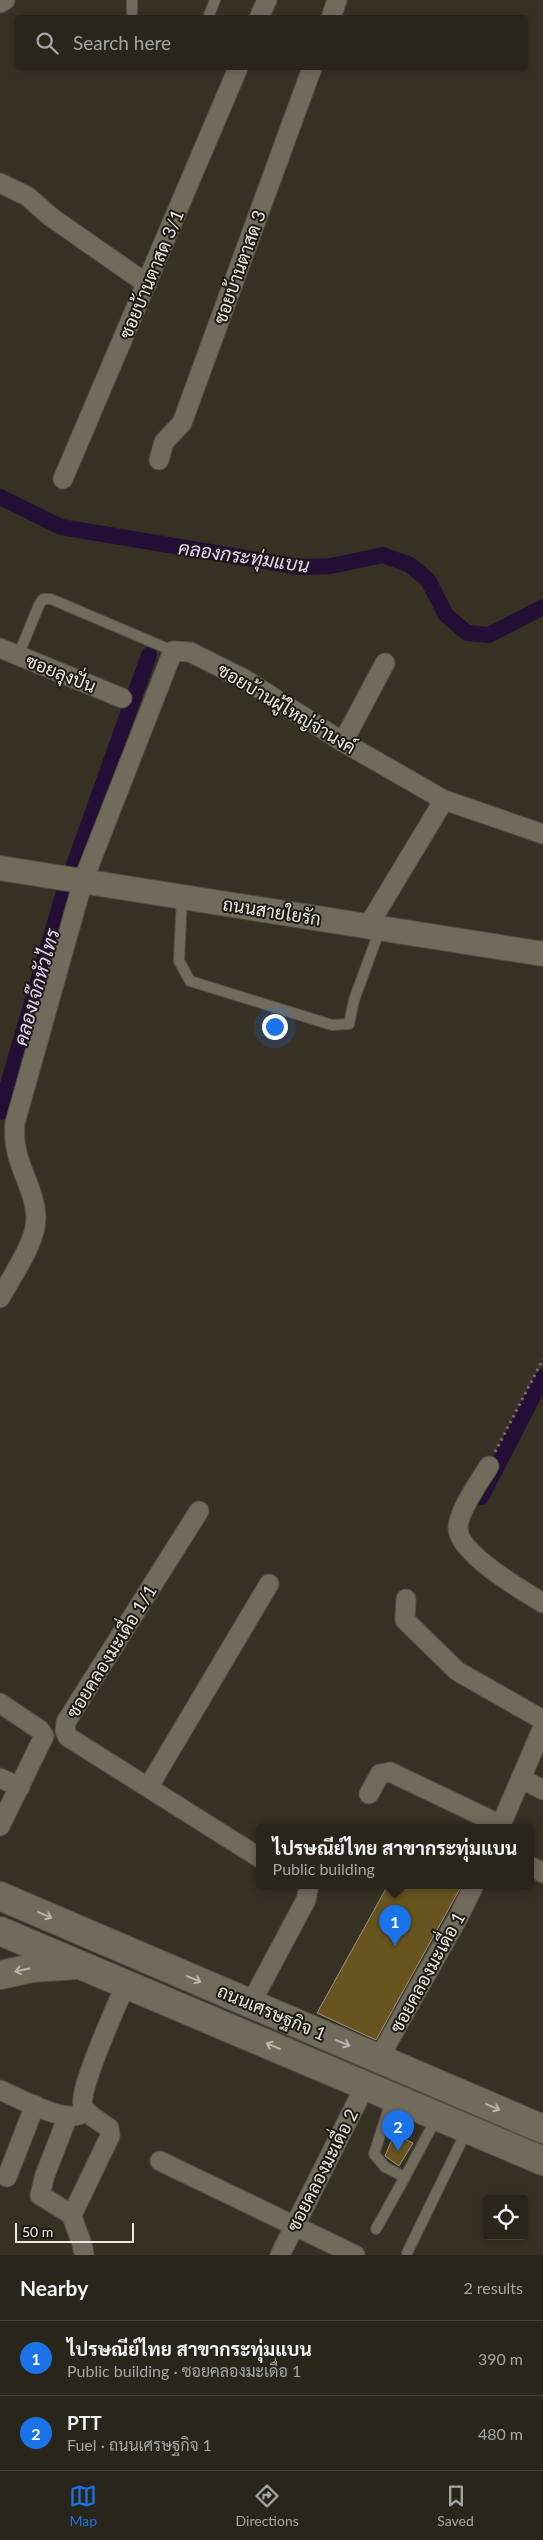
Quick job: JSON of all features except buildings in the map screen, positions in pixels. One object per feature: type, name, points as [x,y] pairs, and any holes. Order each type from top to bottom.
[{"type":"main road","name":"ถนนเศรษฐกิจ 1","points":[[0,1896],[543,2129]]},
{"type":"main road","name":"ถนนเศรษฐกิจ 1","points":[[0,1931],[543,2161]]},
{"type":"main road","points":[[0,1975],[32,1968],[80,1964]]},
{"type":"street","points":[[0,3],[5,0]]},
{"type":"street","points":[[260,15],[267,0]]},
{"type":"street","points":[[331,15],[337,0]]},
{"type":"street","name":"ซอยบ้านตาสด 3/1","points":[[62,479],[237,70]]},
{"type":"street","name":"ซอยบ้านตาสด 3","points":[[159,460],[164,442],[182,423],[311,70]]},
{"type":"street","points":[[0,183],[27,196],[51,216],[146,284]]},
{"type":"street","name":"ซอยลุงปั่น","points":[[0,648],[122,698]]},
{"type":"street","points":[[0,1298],[34,1234],[36,1217],[32,1200],[14,1151],[15,1123],[83,881],[173,651]]},
{"type":"street","name":"ซอยบ้านผู้ใหญ่จำนงค์","points":[[173,651],[190,652],[246,680],[343,742],[444,800],[543,834]]},
{"type":"street","points":[[343,742],[385,663]]},
{"type":"street","points":[[374,927],[444,800]]},
{"type":"street","name":"ถนนสายใยรัก","points":[[0,868],[543,954]]},
{"type":"street","points":[[488,1466],[459,1518],[458,1530],[464,1543],[490,1569],[543,1603]]},
{"type":"street","name":"ซอยคลองมะเดื่อ 1/1","points":[[199,1511],[101,1664],[65,1726],[68,1737],[150,1786],[256,1855]]},
{"type":"street","points":[[150,1786],[269,1584]]},
{"type":"street","points":[[406,1599],[405,1620],[457,1671],[543,1720]]},
{"type":"street","points":[[0,1703],[16,1712],[44,1733],[0,1826]]},
{"type":"street","points":[[502,1824],[543,1727]]},
{"type":"street","points":[[369,1794],[380,1774],[390,1772],[497,1824]]},
{"type":"street","points":[[0,1778],[20,1787]]},
{"type":"street","points":[[521,1778],[543,1790]]},
{"type":"street","points":[[251,2003],[306,1900],[308,1889]]},
{"type":"street","name":"ซอยคลองมะเดื่อ 1","points":[[379,2058],[459,1916],[472,1889]]},
{"type":"street","points":[[84,2255],[82,2242],[76,2232],[72,2215],[110,2136],[109,2128],[89,2113],[82,2104],[86,2082],[126,1984]]},
{"type":"street","name":"ซอยคลองมะเดื่อ 2","points":[[280,2255],[365,2086]]},
{"type":"street","points":[[0,2090],[35,2105],[68,2116],[89,2113]]},
{"type":"street","points":[[7,2177],[35,2105]]},
{"type":"street","points":[[68,2116],[45,2175],[40,2195],[72,2215]]},
{"type":"street","points":[[160,2161],[355,2255]]},
{"type":"lane","points":[[132,0],[132,12]]},
{"type":"lane","points":[[209,15],[215,0]]},
{"type":"lane","points":[[18,656],[43,599],[51,599],[173,651]]},
{"type":"lane","points":[[182,896],[179,961],[190,981],[332,1025],[349,1024],[374,927]]},
{"type":"lane","points":[[392,2097],[374,2154],[385,2168],[405,2177]]},
{"type":"lane","points":[[376,2230],[437,2116]]},
{"type":"lane","points":[[407,2253],[467,2129]]},
{"type":"path","points":[[488,1466],[543,1359]]},
{"type":"waterway","name":"คลองกระทุ่มแบน","points":[[0,497],[61,527],[300,567],[331,566],[383,555],[410,565],[428,580],[446,615],[467,633],[489,635],[543,607]]},
{"type":"waterway","name":"คลองเจ๊กหัวไทร","points":[[74,865],[149,655]]},
{"type":"waterway","name":"คลองเจ๊กหัวไทร","points":[[0,1112],[64,892]]},
{"type":"waterway","points":[[481,1497],[543,1377]]},
{"type":"place","name":"ไปรษณีย์ไทย สาขากระทุ่มแบน","points":[[395,1946]]},
{"type":"place","name":"PTT","points":[[398,2151]]}]
